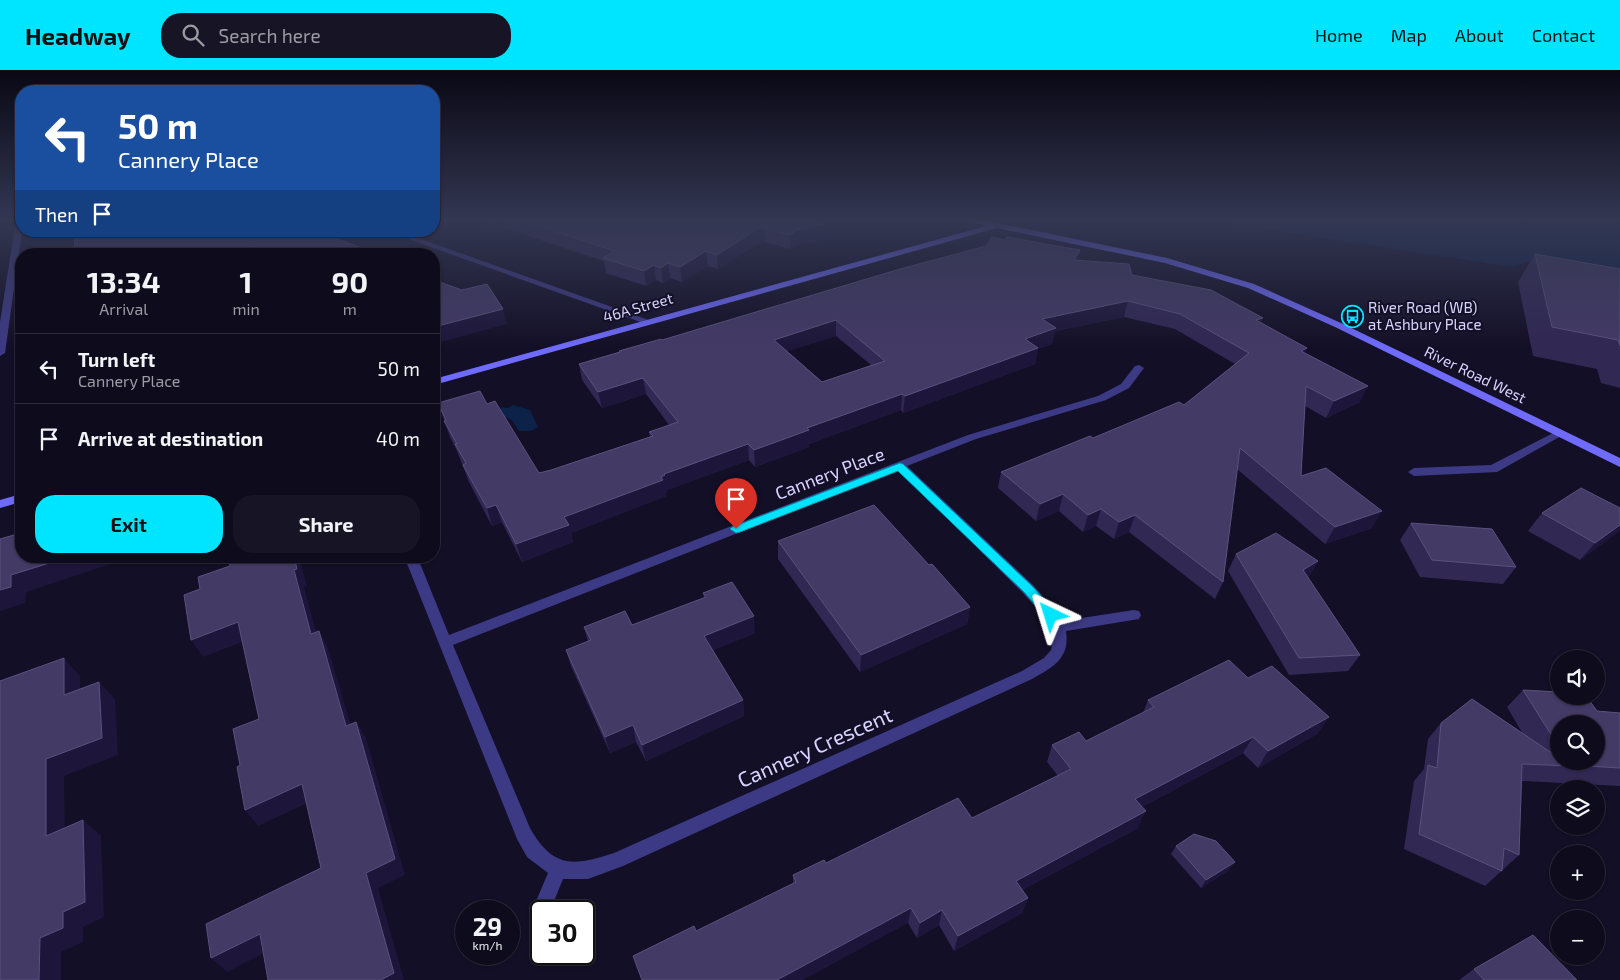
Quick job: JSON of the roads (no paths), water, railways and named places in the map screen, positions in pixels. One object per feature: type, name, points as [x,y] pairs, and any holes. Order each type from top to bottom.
[{"type":"main road","name":"46A Street","points":[[440,380],[862,262]]},
{"type":"main road","name":"River Road West","points":[[1173,262],[1251,286],[1331,322],[1620,463]]},
{"type":"main road","points":[[0,504],[15,500]]},
{"type":"street","points":[[0,353],[14,262]]},
{"type":"street","points":[[479,262],[648,322]]},
{"type":"street","name":"Cannery Place","points":[[446,642],[999,428],[1102,398],[1125,386],[1138,368]]},
{"type":"street","points":[[1414,472],[1493,469],[1559,433]]},
{"type":"street","points":[[900,466],[1028,589],[1051,615],[1058,627],[1134,615]]},
{"type":"street","points":[[413,563],[523,833],[533,851],[558,870],[546,900]]},
{"type":"street","name":"Cannery Crescent","points":[[558,870],[588,870],[617,860],[1033,672],[1050,662],[1058,652],[1060,640],[1058,627]]},
{"type":"water","points":[[1482,262],[1525,262],[1512,267]]},
{"type":"water","points":[[1538,262],[1620,262],[1620,276]]},
{"type":"water","points":[[513,405],[530,410],[538,427],[531,431],[519,431],[511,419],[503,417],[502,413],[498,412],[502,407],[508,408]]},
{"type":"place","name":"River Road (WB) at Ashbury Place","points":[[1352,317]]}]
